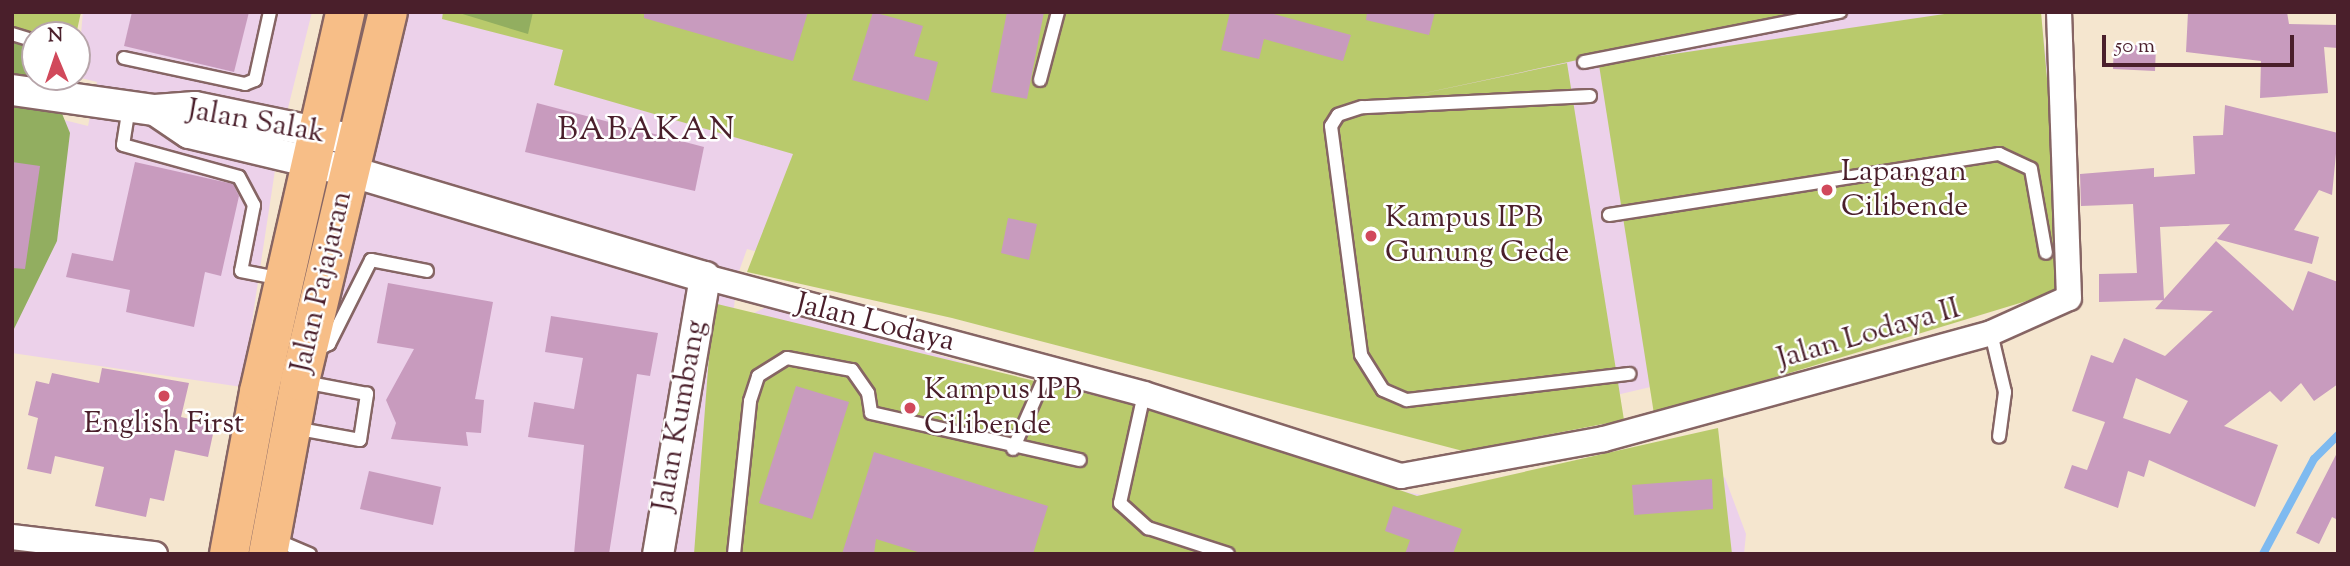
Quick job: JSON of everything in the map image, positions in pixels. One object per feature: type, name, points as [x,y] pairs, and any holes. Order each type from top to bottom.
[{"type":"highway","name":"Jalan Pajajaran","points":[[229,554],[283,279],[345,12]]},
{"type":"highway","name":"Jalan Pajajaran","points":[[269,545],[304,366],[388,12]]},
{"type":"street","name":"Jalan Lodaya II","points":[[1401,476],[1638,432],[1991,333],[2069,298],[2059,12]]},
{"type":"street","name":"Jalan Salak","points":[[12,90],[142,108],[189,133],[312,147],[353,157]]},
{"type":"street","name":"Jalan Lodaya","points":[[353,157],[705,277],[1144,394],[1401,476]]},
{"type":"street","name":"Jalan Kumbang","points":[[658,554],[705,277]]},
{"type":"street","points":[[12,537],[155,554]]},
{"type":"lane","points":[[124,58],[245,84],[255,80],[270,12]]},
{"type":"lane","points":[[1040,80],[1058,12]]},
{"type":"lane","points":[[1584,62],[1840,12]]},
{"type":"lane","points":[[1590,96],[1362,107],[1338,115],[1331,126],[1361,355],[1383,390],[1407,400],[1629,374]]},
{"type":"lane","points":[[142,108],[123,145],[239,177],[254,205],[241,271],[283,279]]},
{"type":"lane","points":[[1609,215],[1999,153],[2031,169],[2046,253]]},
{"type":"lane","points":[[291,428],[360,440],[367,394],[304,366],[329,344],[371,260],[427,271]]},
{"type":"lane","points":[[1991,333],[2005,392],[2000,437]]},
{"type":"lane","points":[[734,554],[750,401],[758,376],[772,362],[834,362],[860,379],[871,413],[1013,449],[1080,460]]},
{"type":"lane","points":[[1013,449],[1048,370]]},
{"type":"lane","points":[[1144,394],[1119,503],[1148,528],[1228,554]]},
{"type":"lane","points":[[269,545],[310,554]]},
{"type":"shaded area","points":[[83,12],[312,12],[279,144],[242,387],[12,353],[12,107],[88,126],[97,82],[91,80],[91,21],[82,21]]},
{"type":"shaded area","name":"Kampus IPB Gunung Gede","points":[[392,12],[2040,12],[2066,199],[1676,381],[1433,438],[747,249],[738,274],[732,323],[773,304],[1336,477],[1449,501],[1681,449],[1725,478],[1746,534],[1744,554],[288,554]]},
{"type":"green space","points":[[12,12],[81,12],[79,21],[21,21],[21,70],[12,68]]},
{"type":"green space","name":"Kampus IPB Gunung Gede","points":[[443,12],[1801,12],[1401,98],[1567,63],[1624,420],[1463,451],[952,318],[747,272],[793,154],[554,85],[563,50],[442,19]]},
{"type":"green space","points":[[456,12],[533,12],[528,34]]},
{"type":"green space","name":"Lapangan Cilibende","points":[[1958,12],[2041,12],[2066,289],[1654,414],[1599,65]]},
{"type":"green space","points":[[12,29],[21,31],[21,91],[53,91],[70,133],[57,241],[12,333]]},
{"type":"green space","name":"Kampus IPB Cilibende","points":[[713,303],[1192,419],[1417,496],[1718,428],[1732,554],[694,554]]},
{"type":"building","points":[[132,12],[249,12],[234,72],[124,46]]},
{"type":"building","points":[[644,12],[808,12],[793,61],[644,18]]},
{"type":"building","points":[[873,12],[923,26],[914,56],[938,62],[928,101],[852,80]]},
{"type":"building","points":[[1007,12],[1044,12],[1027,99],[991,92]]},
{"type":"building","points":[[1230,12],[1266,12],[1351,35],[1343,61],[1264,39],[1259,59],[1221,50]]},
{"type":"building","points":[[1367,12],[1435,12],[1429,35],[1366,20]]},
{"type":"building","points":[[2188,12],[2287,12],[2289,24],[2338,25],[2338,48],[2324,47],[2328,93],[2260,98],[2261,61],[2186,52]]},
{"type":"building","points":[[2114,44],[2156,46],[2155,71],[2113,69]]},
{"type":"building","points":[[537,103],[704,147],[695,191],[525,152]]},
{"type":"building","points":[[2225,105],[2338,133],[2332,195],[2319,190],[2294,230],[2319,237],[2312,264],[2217,239],[2230,224],[2160,227],[2164,299],[2216,241],[2293,311],[2308,271],[2338,282],[2338,384],[2314,401],[2301,383],[2281,402],[2270,391],[2224,426],[2278,445],[2255,507],[2149,460],[2144,477],[2128,471],[2118,508],[2064,488],[2072,465],[2087,470],[2105,422],[2072,411],[2091,355],[2113,363],[2124,338],[2165,356],[2213,311],[2155,309],[2163,300],[2099,302],[2099,274],[2137,273],[2133,204],[2081,206],[2080,174],[2154,168],[2154,177],[2195,174],[2193,136],[2223,135]],"holes":[[[2136,378],[2188,401],[2170,434],[2123,418]]]},
{"type":"building","points":[[12,162],[40,166],[25,269],[12,268]]},
{"type":"building","points":[[135,162],[233,184],[239,196],[221,276],[205,272],[194,327],[126,312],[130,290],[66,277],[72,253],[113,261]]},
{"type":"building","points":[[1008,218],[1037,224],[1029,260],[1001,253]]},
{"type":"building","points":[[388,283],[493,302],[475,399],[484,400],[481,433],[466,432],[468,446],[391,439],[396,423],[386,400],[414,349],[377,343]]},
{"type":"building","points":[[551,316],[658,333],[650,376],[637,374],[609,554],[574,554],[584,445],[528,437],[534,402],[574,409],[583,358],[545,352]]},
{"type":"building","points":[[102,368],[189,383],[181,417],[215,425],[208,457],[175,450],[164,501],[150,498],[146,517],[95,506],[104,467],[55,456],[51,474],[27,469],[38,418],[28,415],[36,381],[49,384],[52,373],[99,383]]},
{"type":"building","points":[[796,386],[849,402],[812,519],[759,503]]},
{"type":"building","points":[[2338,451],[2338,520],[2332,517],[2319,544],[2296,533]]},
{"type":"building","points":[[874,452],[1048,506],[1033,554],[924,554],[876,539],[874,554],[842,554]]},
{"type":"building","points":[[369,471],[441,487],[433,525],[360,509]]},
{"type":"building","points":[[1712,479],[1713,509],[1634,515],[1632,485]]},
{"type":"building","points":[[1393,506],[1462,529],[1453,554],[1405,554],[1410,540],[1385,531]]},
{"type":"waterway","points":[[2263,554],[2314,459],[2338,435]]},
{"type":"place","name":"Lapangan Cilibende","points":[[1827,190]]},
{"type":"place","name":"Kampus IPB Gunung Gede","points":[[1371,236]]},
{"type":"place","name":"English First","points":[[164,396]]},
{"type":"place","name":"Kampus IPB Cilibende","points":[[910,408]]},
{"type":"district","name":"BABAKAN","points":[[647,131]]}]
